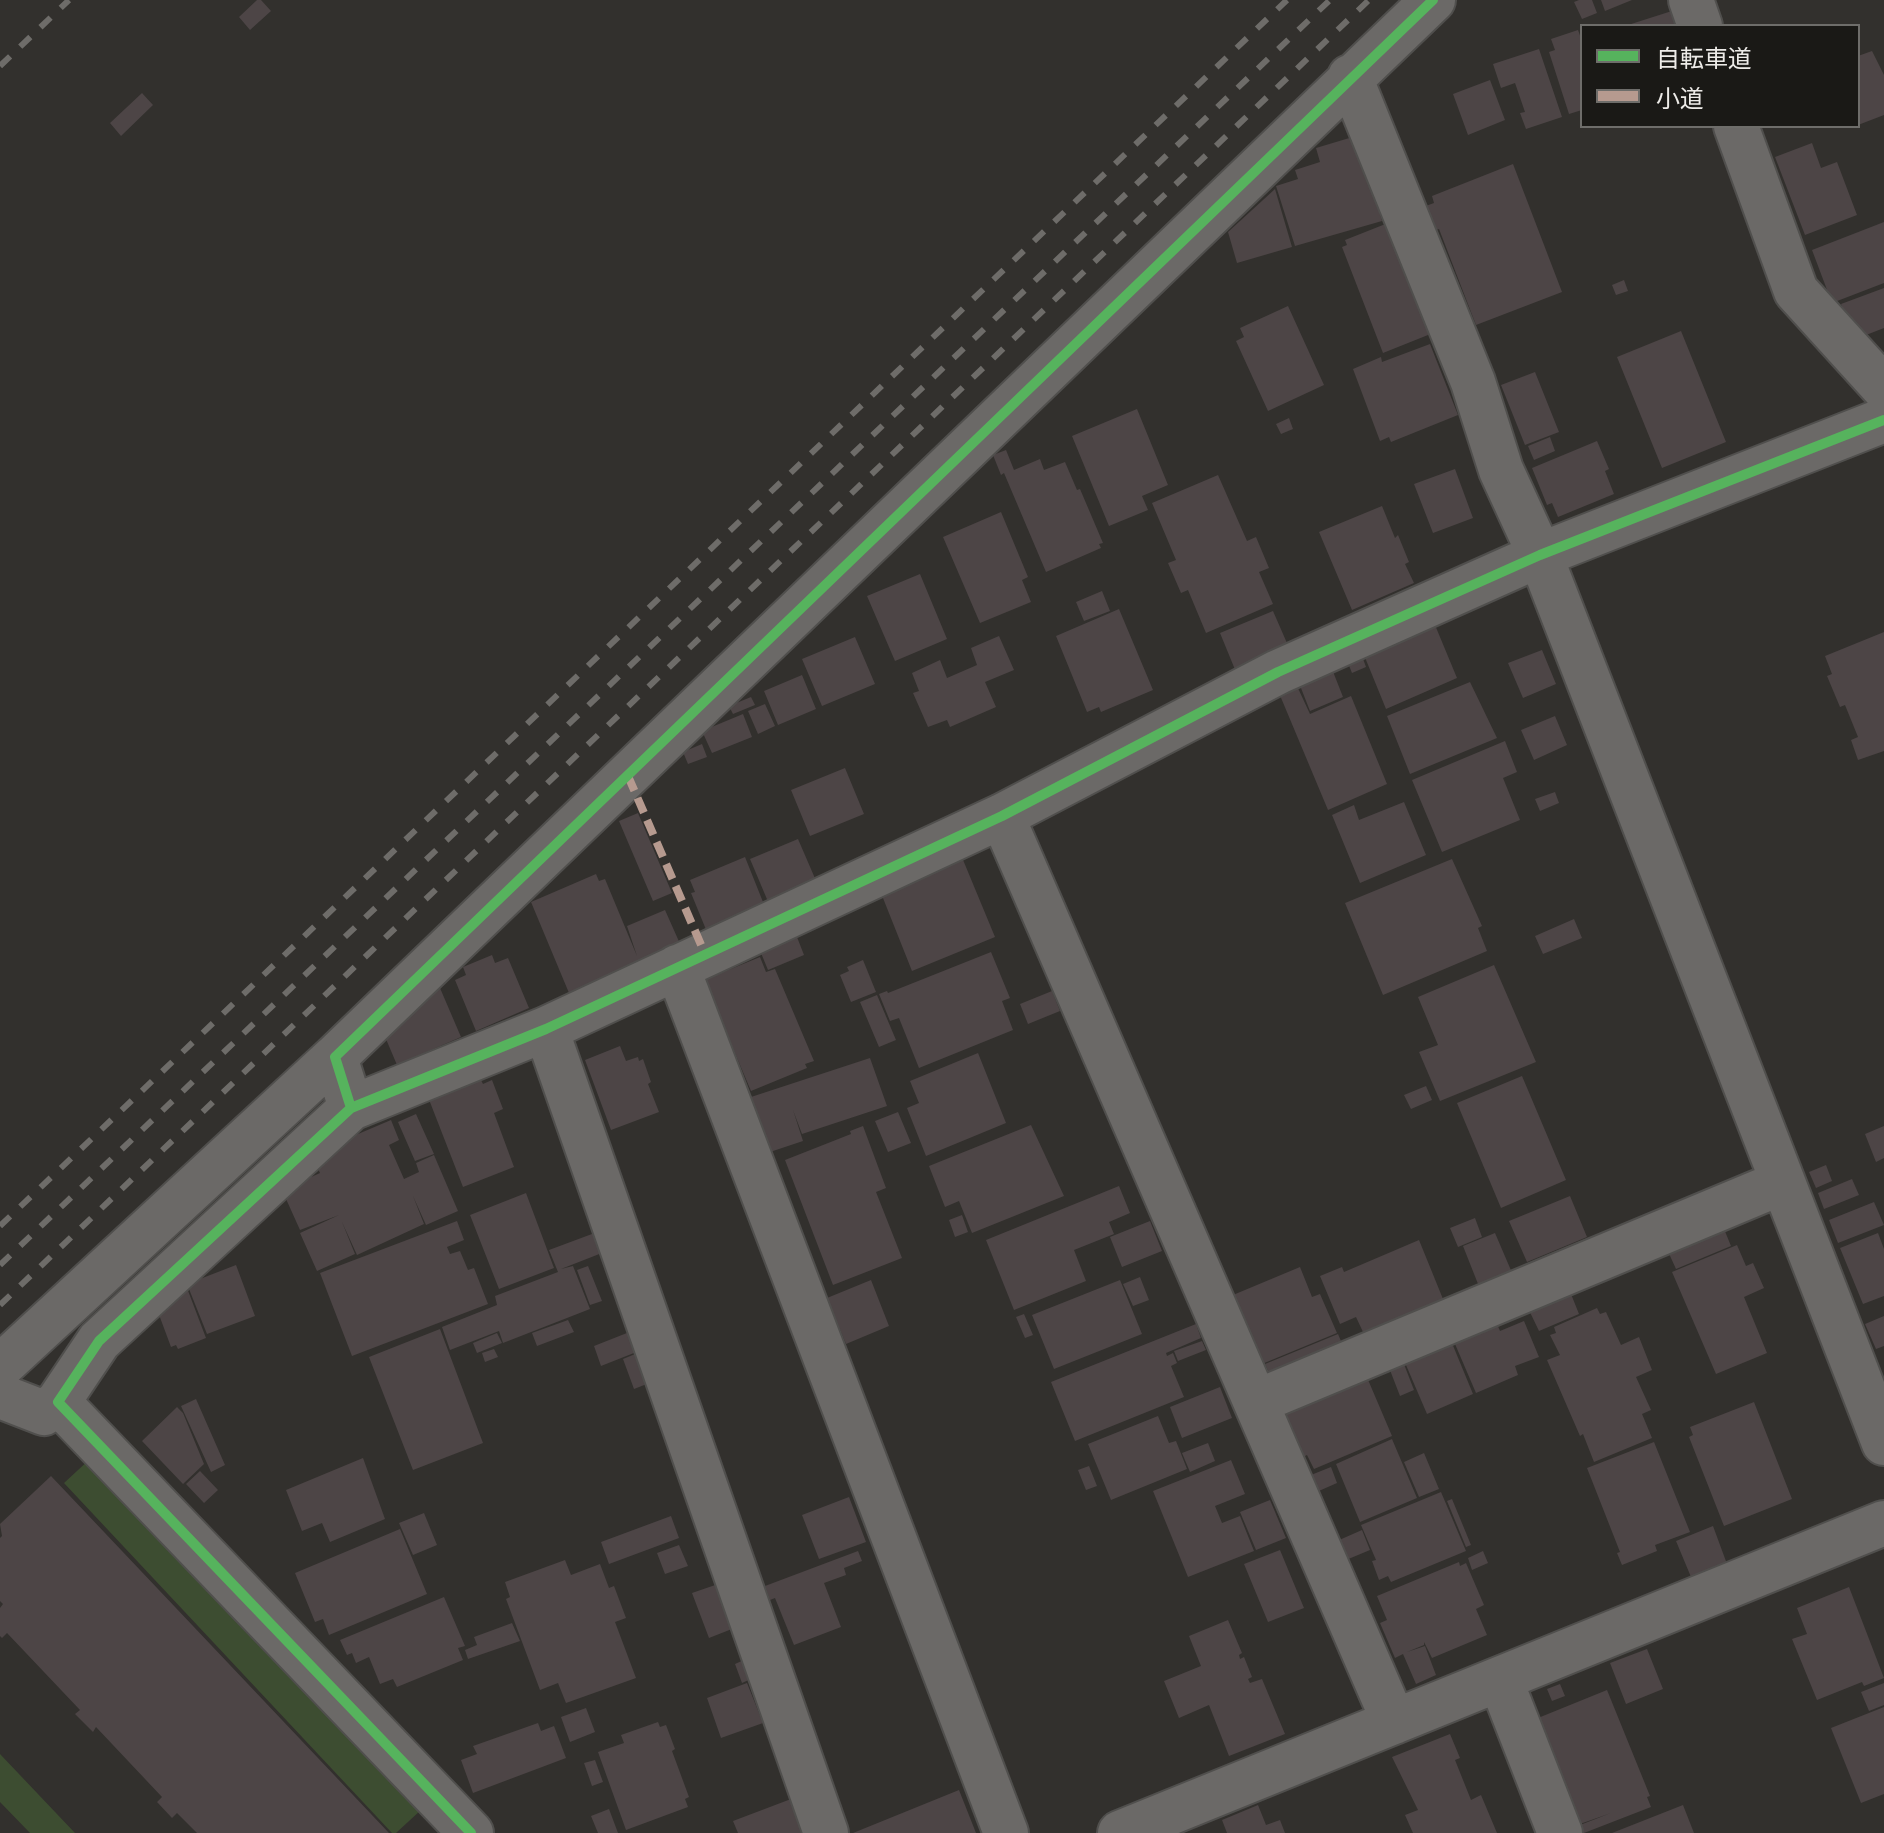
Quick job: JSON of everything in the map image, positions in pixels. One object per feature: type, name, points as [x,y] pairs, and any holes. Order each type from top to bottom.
[{"type":"street","points":[[0,1367],[335,1057],[1433,0]]},
{"type":"street","points":[[1691,0],[1699,24]]},
{"type":"street","points":[[1350,77],[1473,382],[1501,470],[1540,555],[1884,1443]]},
{"type":"street","points":[[1737,128],[1796,291],[1884,388]]},
{"type":"street","points":[[0,1396],[44,1413],[58,1402],[99,1341],[351,1108],[546,1029],[1002,816],[1278,672],[1540,555],[1884,420]]},
{"type":"street","points":[[1002,816],[1394,1722]]},
{"type":"street","points":[[677,967],[1006,1833]]},
{"type":"street","points":[[546,1029],[826,1833]]},
{"type":"street","points":[[335,1057],[351,1108]]},
{"type":"street","points":[[1256,1402],[1783,1182]]},
{"type":"street","points":[[58,1402],[471,1833]]},
{"type":"street","points":[[1120,1833],[1884,1523]]},
{"type":"street","points":[[1500,1679],[1560,1833]]},
{"type":"green space","points":[[91,1458],[421,1810],[396,1833],[392,1833],[64,1483]]},
{"type":"green space","points":[[0,1754],[75,1833],[30,1833],[0,1802]]},
{"type":"building","points":[[257,0],[261,0],[271,11],[250,30],[239,17]]},
{"type":"building","points":[[1592,0],[1597,13],[1582,19],[1574,2]]},
{"type":"building","points":[[1601,0],[1632,0],[1605,11]]},
{"type":"building","points":[[1675,10],[1679,24],[1631,24]]},
{"type":"building","points":[[1578,30],[1580,111],[1569,114],[1549,52],[1555,50],[1551,39]]},
{"type":"building","points":[[1539,49],[1562,117],[1526,129],[1520,113],[1525,112],[1515,83],[1501,88],[1493,64]]},
{"type":"building","points":[[1872,51],[1884,75],[1884,115],[1860,124],[1860,55]]},
{"type":"building","points":[[1490,80],[1505,120],[1468,135],[1453,94]]},
{"type":"building","points":[[142,93],[153,105],[121,136],[110,123]]},
{"type":"building","points":[[1356,136],[1382,221],[1295,246],[1276,186],[1298,179],[1295,170],[1320,162],[1316,148]]},
{"type":"building","points":[[1812,143],[1821,168],[1837,162],[1857,215],[1805,235],[1775,157]]},
{"type":"building","points":[[1513,164],[1562,292],[1476,325],[1439,229],[1433,231],[1423,207],[1434,203],[1432,196]]},
{"type":"building","points":[[1275,189],[1292,247],[1237,263],[1228,232]]},
{"type":"building","points":[[1393,221],[1443,329],[1383,353],[1342,247],[1347,245],[1345,240]]},
{"type":"building","points":[[1884,222],[1884,283],[1832,303],[1812,250]]},
{"type":"building","points":[[1624,280],[1628,291],[1616,295],[1612,285]]},
{"type":"building","points":[[1884,288],[1884,328],[1861,337],[1856,323],[1850,325],[1841,304]]},
{"type":"building","points":[[1288,306],[1324,385],[1268,411],[1236,341],[1244,337],[1240,328]]},
{"type":"building","points":[[1681,331],[1726,442],[1662,468],[1617,357]]},
{"type":"building","points":[[1430,344],[1458,415],[1391,442],[1389,437],[1380,441],[1353,369],[1381,357],[1382,362]]},
{"type":"building","points":[[1535,372],[1559,432],[1525,445],[1501,385]]},
{"type":"building","points":[[1137,409],[1168,485],[1142,496],[1148,510],[1109,526],[1072,436]]},
{"type":"building","points":[[1289,418],[1293,429],[1281,434],[1276,424]]},
{"type":"building","points":[[1550,437],[1555,451],[1534,460],[1528,446]]},
{"type":"building","points":[[1597,441],[1609,469],[1605,471],[1614,494],[1558,517],[1552,503],[1547,505],[1532,468]]},
{"type":"building","points":[[1006,450],[1014,470],[1040,459],[1044,470],[1065,462],[1103,543],[1099,544],[1101,548],[1046,572],[1004,473],[1001,475],[993,455]]},
{"type":"building","points":[[1455,469],[1473,518],[1433,533],[1414,484]]},
{"type":"building","points":[[1218,475],[1247,541],[1256,537],[1269,568],[1259,572],[1273,604],[1206,633],[1188,590],[1181,593],[1168,563],[1176,560],[1152,503]]},
{"type":"building","points":[[1382,506],[1395,538],[1398,535],[1409,562],[1405,564],[1414,583],[1352,610],[1319,532]]},
{"type":"building","points":[[1001,512],[1028,577],[1022,580],[1031,602],[980,623],[943,537]]},
{"type":"building","points":[[920,574],[947,639],[895,661],[867,596]]},
{"type":"building","points":[[1102,591],[1110,611],[1084,621],[1076,602]]},
{"type":"building","points":[[1119,609],[1153,690],[1101,712],[1099,707],[1087,712],[1056,636]]},
{"type":"building","points":[[1273,611],[1290,650],[1236,672],[1220,633]]},
{"type":"building","points":[[1435,625],[1457,678],[1386,709],[1364,655]]},
{"type":"building","points":[[1884,632],[1884,751],[1858,760],[1851,740],[1858,737],[1845,705],[1840,707],[1827,676],[1832,674],[1825,656]]},
{"type":"building","points":[[999,636],[1014,670],[985,682],[996,707],[950,727],[947,720],[928,727],[913,693],[919,691],[912,673],[940,660],[947,678],[977,665],[971,648]]},
{"type":"building","points":[[855,637],[875,684],[822,706],[802,659]]},
{"type":"building","points":[[1542,650],[1556,684],[1523,698],[1508,663]]},
{"type":"building","points":[[1362,656],[1366,667],[1352,673],[1348,663]]},
{"type":"building","points":[[1332,669],[1343,697],[1310,711],[1299,683]]},
{"type":"building","points":[[802,675],[816,709],[778,725],[764,691]]},
{"type":"building","points":[[1470,682],[1497,738],[1410,774],[1387,716]]},
{"type":"building","points":[[1297,686],[1310,714],[1351,696],[1387,784],[1328,810],[1279,693]]},
{"type":"building","points":[[751,697],[755,705],[733,714],[729,706]]},
{"type":"building","points":[[765,704],[775,726],[758,734],[748,711]]},
{"type":"building","points":[[743,714],[752,737],[712,753],[702,731]]},
{"type":"building","points":[[1555,716],[1567,745],[1534,760],[1521,730]]},
{"type":"building","points":[[1505,741],[1517,772],[1503,778],[1520,820],[1442,852],[1412,780]]},
{"type":"building","points":[[702,744],[707,757],[688,764],[683,752]]},
{"type":"building","points":[[845,768],[864,814],[810,836],[791,790]]},
{"type":"building","points":[[1555,792],[1559,803],[1540,811],[1535,799]]},
{"type":"building","points":[[1404,802],[1426,855],[1360,883],[1332,815],[1354,805],[1359,820]]},
{"type":"building","points":[[638,813],[672,893],[653,901],[619,821]]},
{"type":"building","points":[[798,839],[817,883],[769,904],[750,859]]},
{"type":"building","points":[[961,855],[995,937],[912,971],[879,888]]},
{"type":"building","points":[[745,857],[765,907],[707,932],[691,893],[695,892],[690,880]]},
{"type":"building","points":[[1452,859],[1482,926],[1478,928],[1487,951],[1383,995],[1345,903]]},
{"type":"building","points":[[596,874],[599,881],[605,879],[637,956],[627,926],[665,910],[681,946],[569,993],[531,902]]},
{"type":"building","points":[[1574,919],[1582,938],[1543,954],[1535,936]]},
{"type":"building","points":[[797,937],[804,955],[768,970],[761,953]]},
{"type":"building","points":[[991,952],[1010,998],[1002,1001],[1013,1030],[919,1068],[899,1018],[890,1021],[879,994]]},
{"type":"building","points":[[492,955],[495,963],[508,958],[529,1008],[476,1031],[455,980],[466,975],[463,967]]},
{"type":"building","points":[[760,957],[766,972],[775,969],[814,1061],[805,1064],[807,1068],[751,1091],[704,980]]},
{"type":"building","points":[[863,960],[876,992],[851,1002],[840,975],[849,971],[847,967]]},
{"type":"building","points":[[1494,965],[1536,1062],[1440,1101],[1419,1052],[1438,1045],[1418,997]]},
{"type":"building","points":[[440,988],[461,1037],[397,1065],[386,1039]]},
{"type":"building","points":[[1052,991],[1060,1011],[1028,1024],[1020,1004]]},
{"type":"building","points":[[877,995],[896,1040],[879,1047],[860,1002]]},
{"type":"building","points":[[620,1046],[626,1061],[638,1057],[639,1061],[643,1059],[651,1082],[648,1084],[659,1112],[611,1130],[585,1060]]},
{"type":"building","points":[[978,1053],[1006,1123],[926,1156],[907,1108],[919,1103],[910,1081]]},
{"type":"building","points":[[870,1058],[887,1106],[802,1134],[793,1110],[803,1141],[770,1152],[751,1097]]},
{"type":"building","points":[[1522,1076],[1566,1180],[1501,1208],[1457,1103]]},
{"type":"building","points":[[480,1078],[483,1084],[492,1080],[503,1109],[494,1113],[514,1167],[463,1187],[428,1097]]},
{"type":"building","points":[[1426,1086],[1432,1100],[1411,1109],[1404,1095]]},
{"type":"building","points":[[898,1112],[911,1143],[888,1152],[875,1121]]},
{"type":"building","points":[[416,1114],[434,1154],[415,1161],[398,1122]]},
{"type":"building","points":[[391,1120],[399,1140],[389,1145],[404,1179],[419,1172],[416,1163],[434,1155],[458,1211],[426,1225],[413,1196],[424,1224],[357,1255],[342,1222],[355,1254],[317,1271],[300,1233],[339,1215],[300,1230],[282,1190],[320,1173],[311,1154]]},
{"type":"building","points":[[1031,1125],[1064,1196],[972,1233],[959,1201],[945,1207],[929,1166]]},
{"type":"building","points":[[863,1126],[886,1188],[876,1192],[902,1258],[833,1285],[785,1160],[851,1134],[850,1131]]},
{"type":"building","points":[[1884,1126],[1884,1158],[1876,1162],[1865,1134]]},
{"type":"building","points":[[1826,1165],[1832,1181],[1816,1188],[1809,1172]]},
{"type":"building","points":[[1852,1179],[1859,1195],[1824,1209],[1818,1193]]},
{"type":"building","points":[[1119,1186],[1130,1213],[1109,1222],[1114,1234],[1074,1250],[1086,1281],[1014,1310],[986,1240]]},
{"type":"building","points":[[526,1193],[554,1268],[499,1289],[470,1215]]},
{"type":"building","points":[[1570,1196],[1587,1237],[1527,1262],[1509,1221]]},
{"type":"building","points":[[1874,1202],[1884,1225],[1838,1243],[1829,1220]]},
{"type":"building","points":[[962,1215],[968,1232],[955,1237],[949,1220]]},
{"type":"building","points":[[1475,1218],[1482,1237],[1458,1247],[1450,1228]]},
{"type":"building","points":[[457,1221],[464,1240],[447,1247],[450,1254],[460,1251],[468,1270],[474,1268],[488,1304],[352,1356],[320,1273]]},
{"type":"building","points":[[1150,1221],[1162,1251],[1122,1267],[1110,1237]]},
{"type":"building","points":[[1722,1224],[1731,1246],[1676,1269],[1666,1247]]},
{"type":"building","points":[[600,1231],[607,1251],[561,1269],[573,1266],[590,1309],[503,1343],[499,1331],[450,1350],[442,1327],[497,1305],[495,1296],[558,1272],[549,1250]]},
{"type":"building","points":[[1495,1233],[1513,1275],[1480,1289],[1463,1246]]},
{"type":"building","points":[[1878,1233],[1884,1249],[1884,1296],[1863,1304],[1840,1248]]},
{"type":"building","points":[[1419,1240],[1443,1299],[1363,1332],[1356,1317],[1340,1324],[1320,1276],[1342,1267],[1344,1272]]},
{"type":"building","points":[[1737,1245],[1746,1266],[1753,1263],[1764,1288],[1744,1297],[1767,1353],[1716,1374],[1672,1272]]},
{"type":"building","points":[[236,1265],[255,1316],[207,1334],[187,1284]]},
{"type":"building","points":[[588,1266],[602,1301],[590,1305],[577,1270]]},
{"type":"building","points":[[1300,1267],[1312,1297],[1320,1294],[1337,1333],[1262,1364],[1233,1295]]},
{"type":"building","points":[[1140,1277],[1149,1300],[1133,1306],[1123,1284]]},
{"type":"building","points":[[871,1280],[889,1326],[846,1344],[827,1298]]},
{"type":"building","points":[[1120,1280],[1142,1334],[1054,1369],[1032,1315]]},
{"type":"building","points":[[187,1288],[206,1338],[178,1349],[176,1345],[171,1347],[158,1312]]},
{"type":"building","points":[[1569,1289],[1579,1314],[1539,1331],[1527,1306]]},
{"type":"building","points":[[1597,1308],[1600,1314],[1606,1312],[1621,1345],[1639,1337],[1652,1370],[1636,1377],[1651,1410],[1642,1414],[1652,1438],[1594,1462],[1547,1360],[1560,1355],[1550,1335],[1556,1333],[1554,1327]]},
{"type":"building","points":[[1492,1312],[1500,1331],[1524,1321],[1539,1357],[1515,1366],[1518,1375],[1476,1393],[1449,1330]]},
{"type":"building","points":[[1024,1314],[1033,1335],[1025,1338],[1016,1317]]},
{"type":"building","points":[[1884,1316],[1884,1346],[1876,1349],[1865,1324]]},
{"type":"building","points":[[568,1320],[574,1332],[537,1346],[532,1333]]},
{"type":"building","points":[[1196,1324],[1201,1338],[1166,1353],[1167,1356],[1173,1353],[1177,1363],[1171,1366],[1184,1397],[1075,1441],[1051,1382]]},
{"type":"building","points":[[440,1329],[483,1443],[413,1470],[369,1357]]},
{"type":"building","points":[[632,1331],[639,1351],[601,1366],[594,1346]]},
{"type":"building","points":[[1447,1331],[1473,1394],[1427,1414],[1400,1351]]},
{"type":"building","points":[[497,1333],[502,1343],[477,1353],[473,1343]]},
{"type":"building","points":[[1338,1334],[1346,1353],[1274,1384],[1265,1364]]},
{"type":"building","points":[[1202,1341],[1206,1350],[1178,1361],[1174,1351]]},
{"type":"building","points":[[494,1349],[498,1357],[485,1362],[482,1353]]},
{"type":"building","points":[[640,1352],[652,1382],[634,1389],[623,1359]]},
{"type":"building","points":[[1402,1359],[1414,1390],[1400,1396],[1388,1365]]},
{"type":"building","points":[[1366,1375],[1392,1436],[1314,1469],[1307,1455],[1301,1458],[1281,1411]]},
{"type":"building","points":[[1220,1387],[1232,1418],[1182,1438],[1170,1407]]},
{"type":"building","points":[[196,1399],[225,1465],[211,1472],[181,1406]]},
{"type":"building","points":[[1754,1402],[1792,1499],[1724,1526],[1689,1437],[1693,1435],[1690,1427]]},
{"type":"building","points":[[177,1407],[183,1413],[204,1464],[183,1484],[142,1441]]},
{"type":"building","points":[[1158,1416],[1169,1443],[1176,1441],[1187,1469],[1111,1500],[1088,1444]]},
{"type":"building","points":[[1392,1439],[1417,1498],[1360,1522],[1336,1464]]},
{"type":"building","points":[[1654,1442],[1690,1532],[1655,1545],[1657,1551],[1622,1565],[1617,1553],[1620,1552],[1587,1468]]},
{"type":"building","points":[[1208,1443],[1215,1461],[1190,1472],[1182,1453]]},
{"type":"building","points":[[1424,1453],[1439,1489],[1419,1497],[1404,1462]]},
{"type":"building","points":[[363,1458],[385,1519],[330,1542],[322,1523],[302,1531],[286,1490]]},
{"type":"building","points":[[1231,1460],[1245,1494],[1215,1506],[1222,1523],[1240,1516],[1254,1551],[1188,1577],[1153,1491]]},
{"type":"building","points":[[1089,1466],[1097,1486],[1086,1490],[1078,1470]]},
{"type":"building","points":[[1331,1467],[1337,1483],[1312,1494],[1306,1477]]},
{"type":"building","points":[[200,1471],[218,1490],[204,1503],[186,1484]]},
{"type":"building","points":[[51,1476],[389,1833],[197,1833],[177,1813],[172,1818],[157,1802],[162,1797],[96,1727],[93,1732],[75,1714],[80,1710],[7,1633],[2,1638],[0,1636],[0,1608],[3,1604],[0,1601],[0,1524]]},
{"type":"building","points":[[1441,1492],[1466,1551],[1391,1582],[1388,1576],[1379,1580],[1372,1561],[1376,1560],[1361,1525]]},
{"type":"building","points":[[849,1497],[866,1542],[819,1559],[802,1515]]},
{"type":"building","points":[[1452,1499],[1471,1545],[1466,1547],[1447,1501]]},
{"type":"building","points":[[1270,1500],[1286,1538],[1256,1550],[1240,1512]]},
{"type":"building","points":[[424,1513],[437,1545],[413,1555],[399,1523]]},
{"type":"building","points":[[671,1516],[679,1538],[609,1564],[601,1542]]},
{"type":"building","points":[[1713,1526],[1727,1564],[1691,1577],[1676,1541]]},
{"type":"building","points":[[400,1529],[427,1594],[329,1635],[323,1619],[315,1622],[295,1573]]},
{"type":"building","points":[[1362,1530],[1370,1550],[1346,1560],[1337,1541]]},
{"type":"building","points":[[679,1545],[688,1566],[665,1574],[657,1553]]},
{"type":"building","points":[[1280,1550],[1304,1608],[1268,1622],[1244,1564]]},
{"type":"building","points":[[858,1551],[862,1561],[844,1568],[846,1575],[824,1583],[841,1627],[794,1645],[775,1598],[770,1600],[765,1586]]},
{"type":"building","points":[[1483,1551],[1488,1563],[1472,1570],[1468,1558]]},
{"type":"building","points":[[565,1560],[571,1575],[600,1564],[609,1588],[614,1586],[626,1618],[615,1622],[636,1678],[566,1703],[558,1683],[540,1690],[506,1599],[510,1597],[505,1582]]},
{"type":"building","points":[[1459,1562],[1460,1566],[1466,1563],[1484,1605],[1476,1609],[1487,1635],[1432,1658],[1424,1642],[1424,1645],[1407,1652],[1425,1646],[1436,1675],[1416,1684],[1403,1654],[1395,1658],[1380,1623],[1387,1620],[1377,1596]]},
{"type":"building","points":[[721,1583],[737,1627],[709,1638],[692,1593]]},
{"type":"building","points":[[1849,1587],[1884,1678],[1864,1686],[1862,1682],[1817,1700],[1792,1639],[1807,1634],[1797,1608]]},
{"type":"building","points":[[444,1597],[465,1646],[458,1648],[463,1660],[397,1687],[393,1679],[380,1684],[369,1657],[356,1663],[352,1653],[347,1655],[340,1640]]},
{"type":"building","points":[[1228,1620],[1242,1653],[1240,1659],[1244,1657],[1252,1677],[1248,1679],[1250,1683],[1262,1679],[1285,1734],[1229,1756],[1209,1705],[1179,1718],[1164,1681],[1201,1666],[1189,1636]]},
{"type":"building","points":[[512,1623],[520,1641],[468,1659],[465,1650],[477,1645],[474,1637]]},
{"type":"building","points":[[1647,1649],[1663,1689],[1626,1704],[1610,1663]]},
{"type":"building","points":[[746,1659],[753,1678],[742,1683],[735,1664]]},
{"type":"building","points":[[747,1683],[763,1723],[721,1738],[707,1698]]},
{"type":"building","points":[[1884,1683],[1884,1705],[1869,1711],[1861,1692]]},
{"type":"building","points":[[1560,1684],[1565,1696],[1552,1701],[1547,1689]]},
{"type":"building","points":[[1607,1690],[1650,1796],[1647,1797],[1651,1807],[1584,1833],[1580,1825],[1611,1813],[1580,1824],[1538,1718]]},
{"type":"building","points":[[1884,1707],[1884,1794],[1861,1803],[1831,1728]]},
{"type":"building","points":[[586,1708],[595,1732],[570,1742],[561,1717]]},
{"type":"building","points":[[658,1722],[660,1727],[666,1725],[675,1749],[672,1751],[689,1797],[685,1799],[688,1807],[626,1830],[598,1752],[624,1743],[621,1735]]},
{"type":"building","points":[[538,1723],[541,1731],[554,1726],[566,1758],[473,1793],[461,1760],[477,1754],[473,1746]]},
{"type":"building","points":[[1450,1734],[1460,1758],[1455,1760],[1471,1800],[1481,1795],[1497,1833],[1413,1833],[1405,1815],[1418,1810],[1392,1757]]},
{"type":"building","points":[[595,1760],[603,1782],[592,1786],[584,1763]]},
{"type":"building","points":[[959,1790],[976,1833],[853,1833]]},
{"type":"building","points":[[791,1799],[804,1833],[738,1833],[733,1821]]},
{"type":"building","points":[[1258,1805],[1266,1825],[1280,1820],[1285,1833],[1227,1833],[1222,1820]]},
{"type":"building","points":[[1683,1805],[1694,1833],[1612,1833]]},
{"type":"building","points":[[609,1809],[618,1833],[598,1833],[591,1816]]},
{"type":"railway","points":[[0,66],[69,0]]},
{"type":"railway","points":[[0,1226],[1287,0]]},
{"type":"railway","points":[[0,1265],[1330,0]]},
{"type":"railway","points":[[0,1305],[1369,0]]},
{"type":"marked path","points":[[628,776],[705,954]]},
{"type":"cycle path","points":[[351,1108],[335,1057],[1433,0]]},
{"type":"cycle path","points":[[471,1833],[58,1402],[99,1341],[351,1108],[546,1029],[1002,816],[1278,672],[1540,555],[1884,420]]}]
